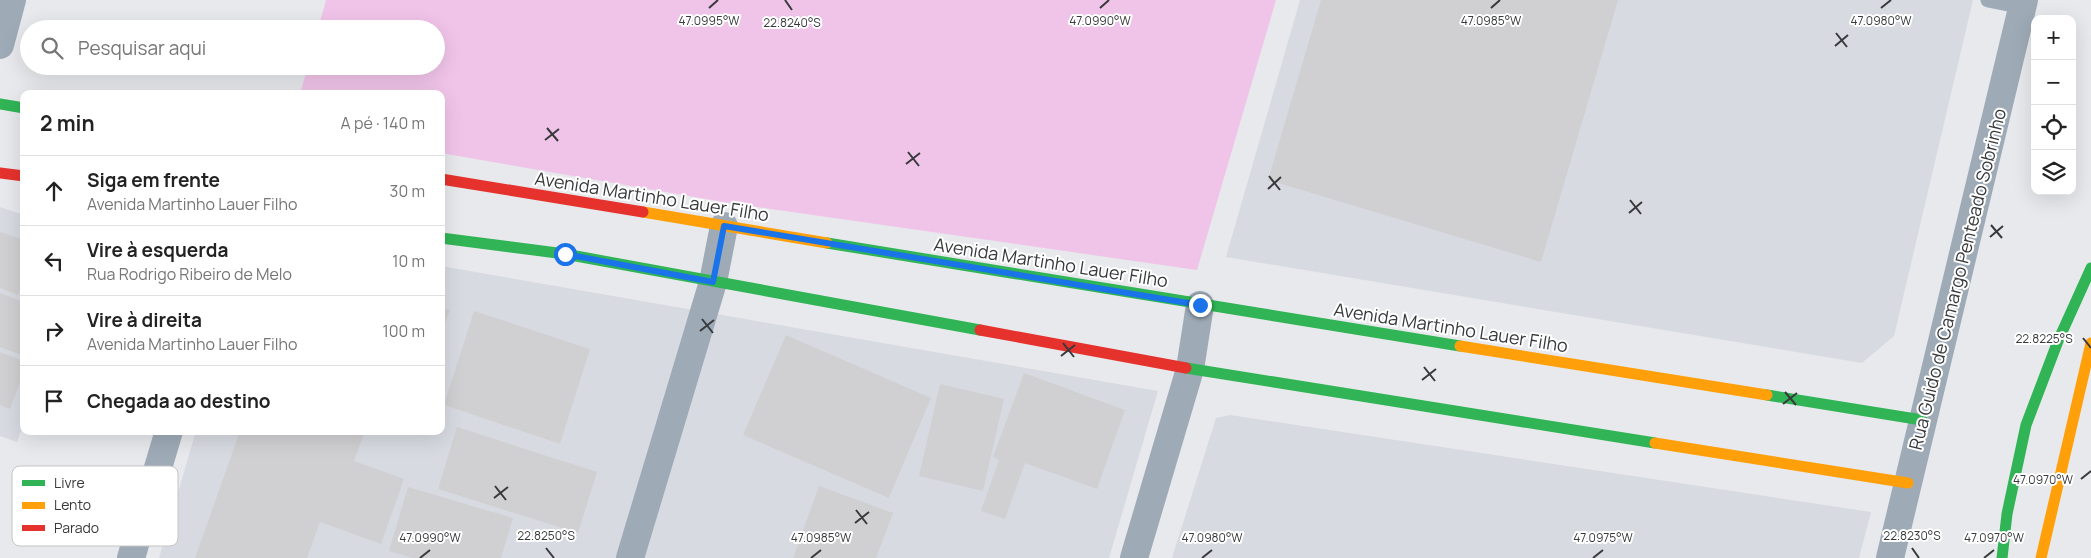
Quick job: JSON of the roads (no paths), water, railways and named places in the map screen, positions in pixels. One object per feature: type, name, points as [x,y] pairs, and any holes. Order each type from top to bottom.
[{"type":"main road","points":[[0,104],[20,107]]},
{"type":"main road","points":[[0,173],[20,176]]},
{"type":"main road","name":"Avenida Martinho Lauer Filho","points":[[445,180],[1200,305],[1922,420]]},
{"type":"main road","points":[[445,239],[565,254],[1190,369],[1908,483]]},
{"type":"main road","points":[[2002,558],[2007,514],[2026,425],[2058,341],[2091,268]]},
{"type":"main road","points":[[2041,558],[2091,343]]},
{"type":"street","points":[[0,45],[12,0]]},
{"type":"street","name":"Rua Guido de Camargo Penteado Sobrinho","points":[[1890,558],[2024,3]]},
{"type":"street","points":[[630,558],[713,282],[724,226]]},
{"type":"street","points":[[1134,558],[1190,369],[1200,305]]},
{"type":"street","points":[[159,466],[168,435]]},
{"type":"street","points":[[131,558],[135,546]]},
{"type":"lane","points":[[1988,0],[2024,3]]}]
